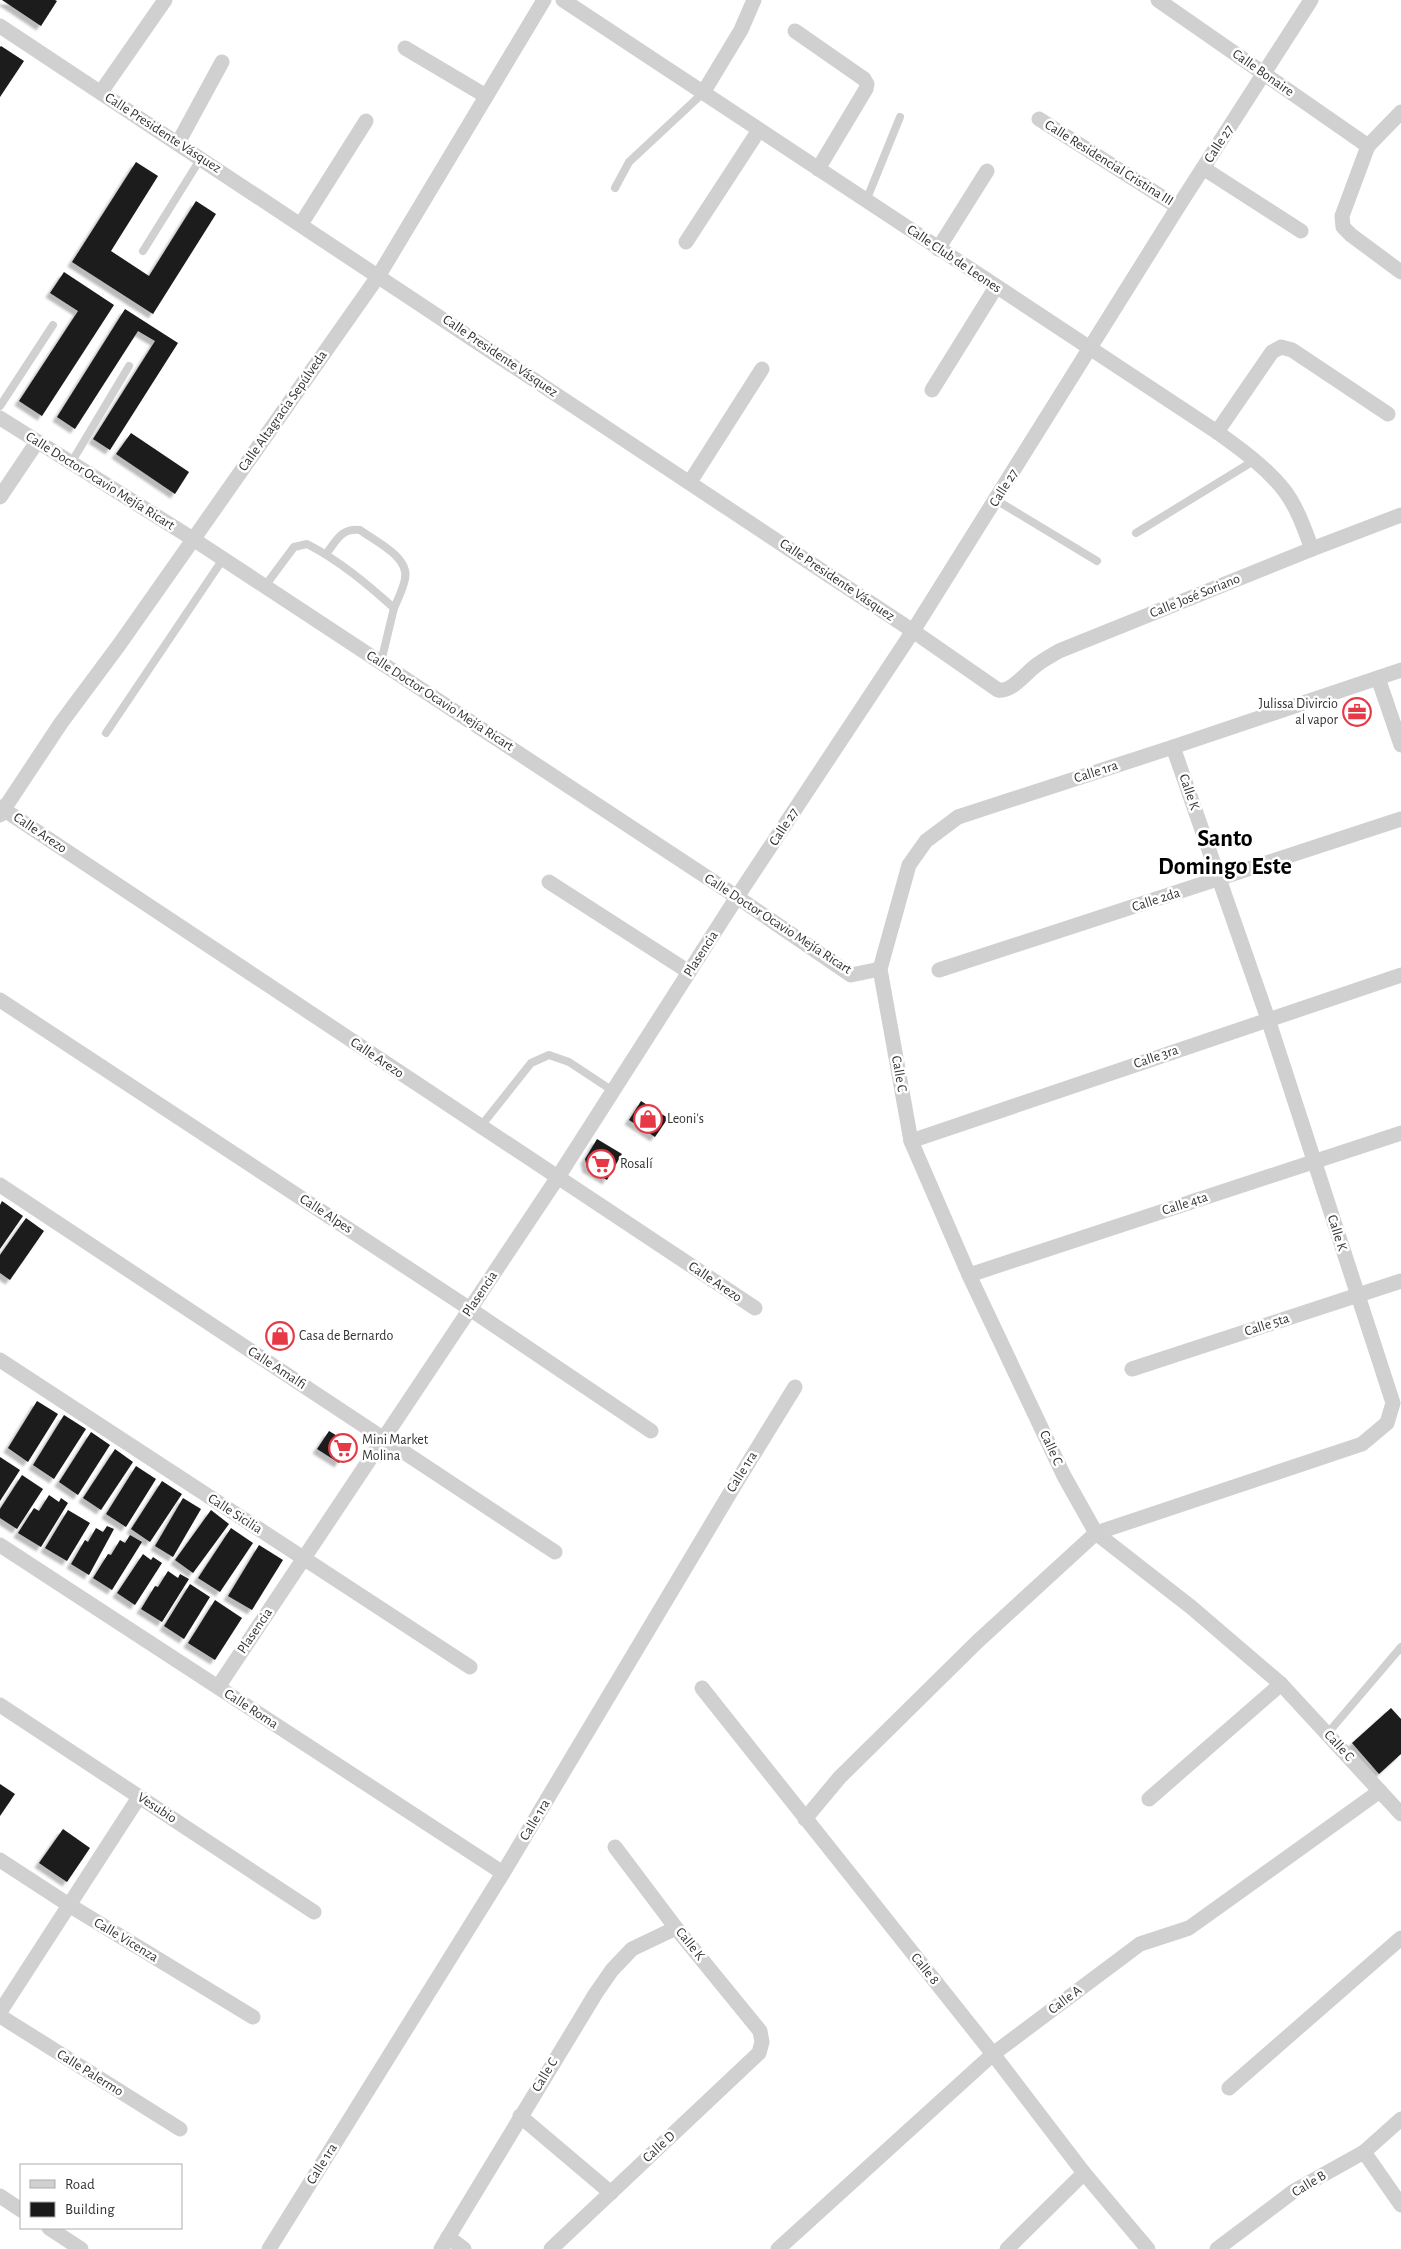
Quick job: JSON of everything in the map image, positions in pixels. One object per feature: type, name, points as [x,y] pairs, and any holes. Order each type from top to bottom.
[{"type":"street","points":[[101,92],[165,0]]},
{"type":"street","name":"Calle Altagracia Sepúlveda","points":[[1,810],[379,275],[544,0]]},
{"type":"street","name":"Calle Club de Leones","points":[[563,0],[1217,432],[1255,460],[1284,490],[1297,511],[1312,548]]},
{"type":"street","points":[[703,93],[741,30],[754,0]]},
{"type":"street","name":"Calle 27","points":[[737,897],[913,631],[1178,207],[1311,0]]},
{"type":"street","name":"Calle Bonaire","points":[[1164,1],[1368,146]]},
{"type":"street","name":"Calle Presidente Vásquez","points":[[0,26],[379,275],[913,631],[998,690]]},
{"type":"street","points":[[795,31],[864,78],[867,84],[866,90],[818,169]]},
{"type":"street","points":[[405,48],[486,96]]},
{"type":"street","points":[[178,143],[222,62]]},
{"type":"street","points":[[1401,112],[1368,146],[1342,216],[1343,227],[1351,235],[1401,272]]},
{"type":"street","name":"Calle Residencial Cristina III","points":[[1039,119],[1178,207]]},
{"type":"street","points":[[301,224],[366,121]]},
{"type":"street","points":[[686,242],[759,130]]},
{"type":"street","points":[[1203,168],[1301,231]]},
{"type":"street","points":[[938,249],[987,171]]},
{"type":"street","points":[[932,390],[996,287]]},
{"type":"street","points":[[1217,432],[1272,352],[1281,347],[1292,350],[1388,414]]},
{"type":"street","points":[[690,482],[762,369]]},
{"type":"street","name":"Calle Doctor Ocavio Mejía Ricart","points":[[0,418],[223,558],[737,897],[851,975],[880,969]]},
{"type":"street","points":[[0,497],[37,442]]},
{"type":"street","name":"Calle José Soriano","points":[[998,690],[1004,691],[1010,688],[1037,664],[1059,651],[1312,548],[1401,515]]},
{"type":"street","name":"Calle 1ra","points":[[880,969],[909,865],[926,841],[958,817],[1173,748],[1401,670]]},
{"type":"street","points":[[1378,678],[1401,745]]},
{"type":"street","name":"Calle K","points":[[1096,1533],[1362,1444],[1387,1423],[1393,1403],[1268,1019],[1173,748]]},
{"type":"street","name":"Calle Arezo","points":[[1,810],[755,1308]]},
{"type":"street","name":"Calle 2da","points":[[940,970],[1401,819]]},
{"type":"street","points":[[549,882],[690,972]]},
{"type":"street","name":"Plasencia","points":[[218,1687],[558,1177],[737,897]]},
{"type":"street","name":"Calle C","points":[[880,969],[911,1141],[969,1275],[1064,1476],[1096,1533],[1191,1607],[1281,1684],[1401,1814]]},
{"type":"street","name":"Calle 3ra","points":[[911,1141],[1401,975]]},
{"type":"street","name":"Calle Alpes","points":[[0,1000],[470,1309],[651,1431]]},
{"type":"street","name":"Calle 4ta","points":[[969,1275],[1401,1133]]},
{"type":"street","name":"Calle Amalfi","points":[[0,1185],[554,1552]]},
{"type":"street","name":"Calle 5ta","points":[[1132,1368],[1401,1281]]},
{"type":"street","name":"Calle Sicilia","points":[[0,1360],[470,1667]]},
{"type":"street","name":"Calle 1ra","points":[[268,2249],[503,1872],[730,1491],[795,1387]]},
{"type":"street","points":[[805,1819],[840,1777],[977,1642],[1096,1533]]},
{"type":"street","name":"Calle Roma","points":[[0,1545],[503,1872]]},
{"type":"street","points":[[1149,1799],[1281,1684]]},
{"type":"street","name":"Calle 8","points":[[702,1688],[993,2054],[1084,2173],[1148,2249]]},
{"type":"street","name":"Vesubio","points":[[0,1705],[314,1912]]},
{"type":"street","name":"Calle A","points":[[778,2249],[993,2054],[1140,1944],[1189,1928],[1380,1791]]},
{"type":"street","points":[[0,2012],[139,1797]]},
{"type":"street","name":"Calle K","points":[[615,1847],[676,1928],[760,2031],[762,2042]]},
{"type":"street","name":"Calle Vicenza","points":[[0,1860],[69,1905],[253,2017]]},
{"type":"street","name":"Calle C","points":[[445,2243],[520,2116],[612,1970],[632,1949],[676,1928]]},
{"type":"street","points":[[1229,2088],[1401,1938]]},
{"type":"street","name":"Calle Palermo","points":[[0,2016],[180,2129]]},
{"type":"street","name":"Calle D","points":[[551,2249],[759,2053],[762,2042]]},
{"type":"street","points":[[520,2116],[611,2193]]},
{"type":"street","name":"Calle B","points":[[1217,2249],[1294,2191],[1364,2152],[1401,2119]]},
{"type":"street","points":[[1364,2152],[1401,2205]]},
{"type":"street","points":[[1006,2249],[1084,2173]]},
{"type":"street","points":[[0,2196],[20,2209]]},
{"type":"street","points":[[51,2229],[81,2249]]},
{"type":"street","points":[[445,2243],[464,2249]]},
{"type":"lane","points":[[615,188],[629,162],[703,93]]},
{"type":"lane","points":[[866,201],[900,117]]},
{"type":"lane","points":[[143,252],[201,158]]},
{"type":"lane","points":[[0,406],[53,325]]},
{"type":"lane","points":[[71,463],[129,366]]},
{"type":"lane","points":[[1136,533],[1255,460]]},
{"type":"lane","points":[[996,500],[1096,561]]},
{"type":"lane","points":[[326,554],[345,530],[352,529],[360,530],[400,559],[406,578],[394,608],[381,662]]},
{"type":"lane","points":[[265,586],[294,547],[307,544],[326,554],[360,578],[394,608]]},
{"type":"lane","points":[[106,733],[223,558]]},
{"type":"lane","points":[[481,1126],[531,1063],[549,1055],[569,1062],[614,1091]]},
{"type":"lane","points":[[1327,1734],[1401,1647]]},
{"type":"building","points":[[2,0],[55,0],[57,1],[41,26]]},
{"type":"building","points":[[0,47],[24,61],[0,97]]},
{"type":"building","points":[[136,162],[158,176],[111,251],[149,276],[196,201],[216,214],[153,314],[72,262]]},
{"type":"building","points":[[64,272],[114,305],[42,416],[19,401],[78,311],[50,293]]},
{"type":"building","points":[[125,309],[178,343],[110,450],[93,439],[155,341],[138,331],[75,429],[57,417]]},
{"type":"building","points":[[131,433],[189,472],[175,494],[116,454]]},
{"type":"building","name":"Leoni's","points":[[641,1101],[668,1118],[655,1137],[629,1120]]},
{"type":"building","name":"Rosalí","points":[[597,1139],[622,1154],[607,1180],[587,1168],[585,1159]]},
{"type":"building","points":[[2,1201],[23,1216],[0,1249],[0,1205]]},
{"type":"building","points":[[26,1218],[44,1231],[10,1280],[0,1273],[0,1255]]},
{"type":"building","points":[[37,1401],[58,1414],[28,1462],[8,1448]]},
{"type":"building","points":[[64,1415],[86,1429],[54,1479],[33,1465]]},
{"type":"building","points":[[329,1431],[351,1444],[339,1463],[317,1449]]},
{"type":"building","points":[[91,1432],[110,1445],[78,1495],[59,1482]]},
{"type":"building","points":[[115,1449],[133,1462],[101,1510],[83,1498]]},
{"type":"building","points":[[0,1457],[20,1470],[0,1501]]},
{"type":"building","points":[[136,1466],[156,1479],[126,1527],[106,1514]]},
{"type":"building","points":[[22,1475],[43,1489],[17,1529],[0,1518],[0,1509]]},
{"type":"building","points":[[162,1481],[182,1494],[150,1542],[131,1529]]},
{"type":"building","points":[[49,1495],[59,1502],[61,1498],[68,1503],[41,1547],[18,1533],[34,1508],[39,1511]]},
{"type":"building","points":[[183,1498],[201,1509],[173,1557],[155,1546]]},
{"type":"building","points":[[68,1510],[90,1523],[67,1561],[45,1548]]},
{"type":"building","points":[[211,1510],[229,1524],[193,1573],[175,1560]]},
{"type":"building","points":[[107,1526],[114,1529],[89,1575],[71,1564],[85,1540],[88,1542],[96,1528],[103,1532]]},
{"type":"building","points":[[231,1528],[253,1543],[220,1592],[198,1578]]},
{"type":"building","points":[[130,1535],[142,1542],[112,1590],[93,1578],[108,1554],[111,1555],[120,1540],[125,1543]]},
{"type":"building","points":[[259,1545],[283,1560],[252,1610],[228,1596]]},
{"type":"building","points":[[143,1554],[151,1560],[153,1557],[162,1563],[135,1605],[117,1593]]},
{"type":"building","points":[[168,1571],[178,1578],[180,1574],[189,1579],[162,1622],[141,1609],[155,1586],[158,1587]]},
{"type":"building","points":[[190,1584],[210,1597],[184,1639],[164,1626]]},
{"type":"building","points":[[215,1600],[242,1618],[215,1660],[188,1643]]},
{"type":"building","points":[[1391,1708],[1401,1719],[1401,1754],[1379,1774],[1352,1743]]},
{"type":"building","points":[[0,1784],[15,1794],[0,1816]]},
{"type":"building","points":[[63,1829],[90,1848],[67,1882],[39,1863]]},
{"type":"place","name":"Julissa Divircio al vapor","points":[[1357,712]]},
{"type":"place","name":"Leoni's","points":[[648,1119]]},
{"type":"place","name":"Rosalí","points":[[601,1164]]},
{"type":"place","name":"Casa de Bernardo","points":[[280,1336]]},
{"type":"place","name":"Mini Market Molina","points":[[343,1448]]},
{"type":"district","name":"Santo Domingo Este","points":[[1225,853]]}]
